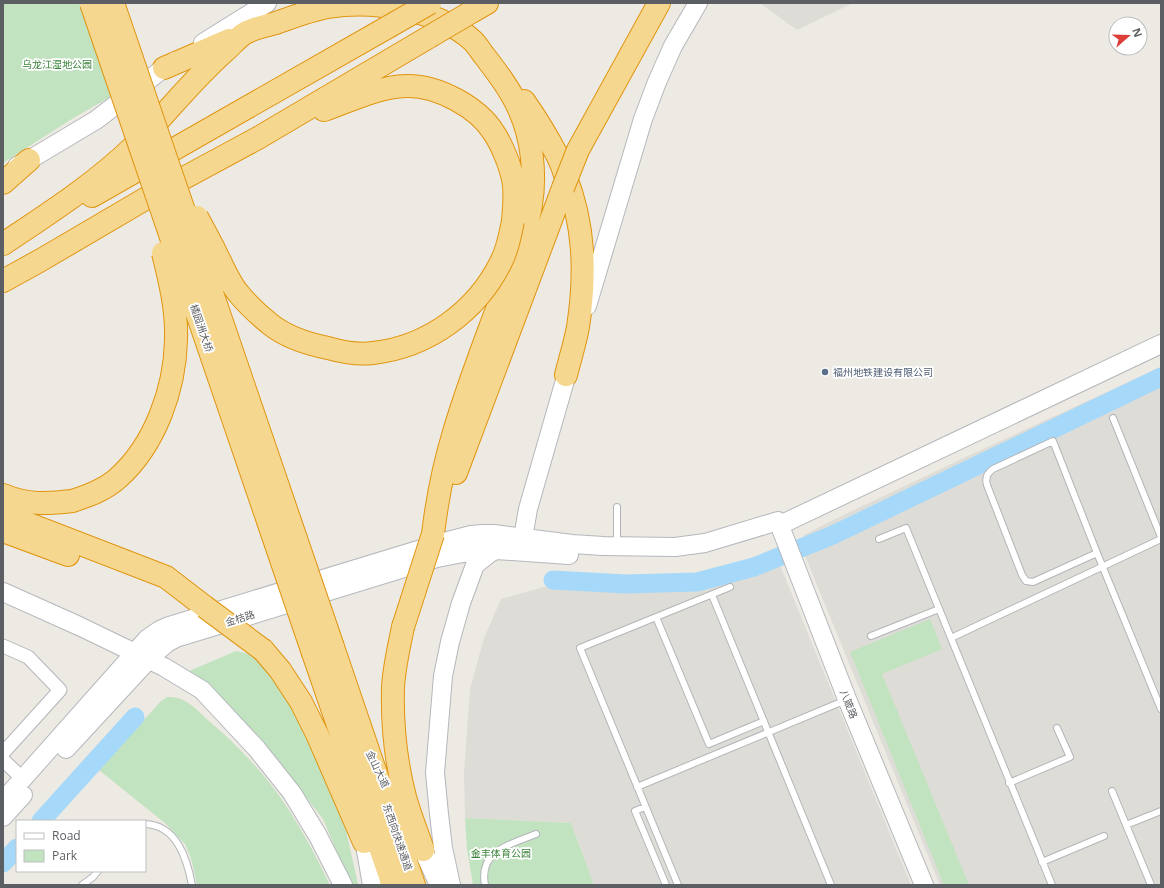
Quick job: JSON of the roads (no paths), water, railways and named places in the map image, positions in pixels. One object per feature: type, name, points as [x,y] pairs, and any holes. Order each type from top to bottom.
[{"type":"highway","name":"橘园洲大桥","points":[[91,3],[159,170],[323,650]]},
{"type":"highway","name":"橘园洲大桥","points":[[113,3],[159,170]]},
{"type":"highway","points":[[3,247],[430,3]]},
{"type":"highway","points":[[423,850],[406,798],[398,760],[394,722],[393,687],[403,627],[433,534],[612,57],[641,3]]},
{"type":"highway","points":[[578,150],[659,3]]},
{"type":"highway","points":[[164,68],[200,51],[245,34],[309,11],[329,6],[364,4],[406,9],[430,15],[450,25],[474,42],[492,58],[540,124],[558,157],[577,209],[582,246],[582,294],[578,328],[566,374]]},
{"type":"highway","points":[[3,281],[145,199],[258,138],[480,7]]},
{"type":"highway","points":[[3,244],[80,191],[136,145],[208,66],[245,34]]},
{"type":"highway","points":[[433,534],[440,492],[454,432],[520,246],[531,208],[534,184],[533,161],[530,144],[520,110],[512,95],[474,42]]},
{"type":"highway","points":[[159,170],[238,293],[271,325],[304,342],[336,350],[372,354],[404,347],[420,341],[447,325],[470,307],[491,280],[502,262],[513,221],[515,202],[513,178],[494,133],[481,118],[467,106],[453,98],[438,91],[424,88],[407,86],[389,87],[367,94],[258,138]]},
{"type":"highway","points":[[3,184],[29,160]]},
{"type":"highway","points":[[3,495],[24,502],[40,504],[72,501],[88,496],[117,479],[132,464],[143,448],[159,419],[172,379],[176,339],[174,305],[169,277],[153,217],[159,170]]},
{"type":"highway","points":[[3,294],[41,260]]},
{"type":"highway","points":[[3,514],[166,577],[263,650],[280,670],[302,702],[364,842]]},
{"type":"highway","points":[[3,531],[172,593],[205,607]]},
{"type":"highway","name":"金山大道","points":[[323,650],[357,748]]},
{"type":"highway","name":"东西向快速通道","points":[[357,748],[393,885]]},
{"type":"highway","name":"东西向快速通道","points":[[357,748],[414,885]]},
{"type":"main road","points":[[3,173],[29,160],[96,120],[164,68],[267,3]]},
{"type":"main road","points":[[451,885],[443,848],[436,773],[443,676],[450,642],[472,572],[476,565],[496,550],[518,543],[523,538],[528,509],[566,374],[643,119],[673,46],[698,3]]},
{"type":"main road","points":[[3,801],[142,657],[148,639],[160,630],[169,626],[437,544],[462,537],[482,534],[494,534],[572,544],[657,547],[692,545],[718,540],[784,536],[1161,344]]},
{"type":"main road","name":"金桔路","points":[[3,817],[142,657],[159,650],[176,638],[437,558],[463,553],[496,550],[547,554],[642,558],[679,557],[698,555],[784,536]]},
{"type":"main road","name":"八箴路","points":[[784,536],[847,699],[924,885]]},
{"type":"main road","points":[[3,592],[79,626],[164,667],[202,690],[257,748],[292,793],[318,836],[343,885]]},
{"type":"main road","name":"金山大道","points":[[357,748],[379,775],[423,850],[439,885]]},
{"type":"main road","name":"金山大道","points":[[357,748],[355,786],[372,885]]},
{"type":"street","points":[[3,646],[28,657],[60,690],[3,753]]},
{"type":"street","points":[[3,760],[23,779]]},
{"type":"lane","points":[[951,638],[1161,538],[1113,418]]},
{"type":"lane","points":[[1097,553],[1033,582],[1026,581],[1022,575],[987,485],[986,481],[988,474],[993,469],[1053,441],[1097,553],[1102,567],[1161,709]]},
{"type":"lane","points":[[617,507],[618,546]]},
{"type":"lane","points":[[879,539],[906,528],[1052,885]]},
{"type":"lane","points":[[678,885],[580,648],[730,587]]},
{"type":"lane","points":[[712,595],[831,885]]},
{"type":"lane","points":[[872,636],[939,609]]},
{"type":"lane","points":[[656,617],[709,744],[764,721]]},
{"type":"lane","points":[[637,787],[847,699]]},
{"type":"lane","points":[[1010,783],[1070,757],[1057,728]]},
{"type":"lane","points":[[1112,791],[1151,885]]},
{"type":"lane","points":[[645,807],[635,811],[666,885]]},
{"type":"lane","points":[[1126,825],[1161,811]]},
{"type":"lane","points":[[146,824],[158,826],[163,829],[179,844],[184,854],[192,885]]},
{"type":"lane","points":[[485,885],[485,868],[490,857],[504,847],[536,834]]},
{"type":"lane","points":[[1042,862],[1104,836]]},
{"type":"lane","points":[[82,885],[97,872]]},
{"type":"waterway","points":[[553,580],[626,584],[697,582],[754,567],[833,535],[1161,377]]},
{"type":"waterway","points":[[42,820],[135,717]]},
{"type":"waterway","points":[[3,863],[16,849]]},
{"type":"place","name":"福州地铁建设有限公司","points":[[825,372]]},
{"type":"park label","name":"乌龙江湿地公园","points":[[57,64]]},
{"type":"park label","name":"金丰体育公园","points":[[501,853]]}]
